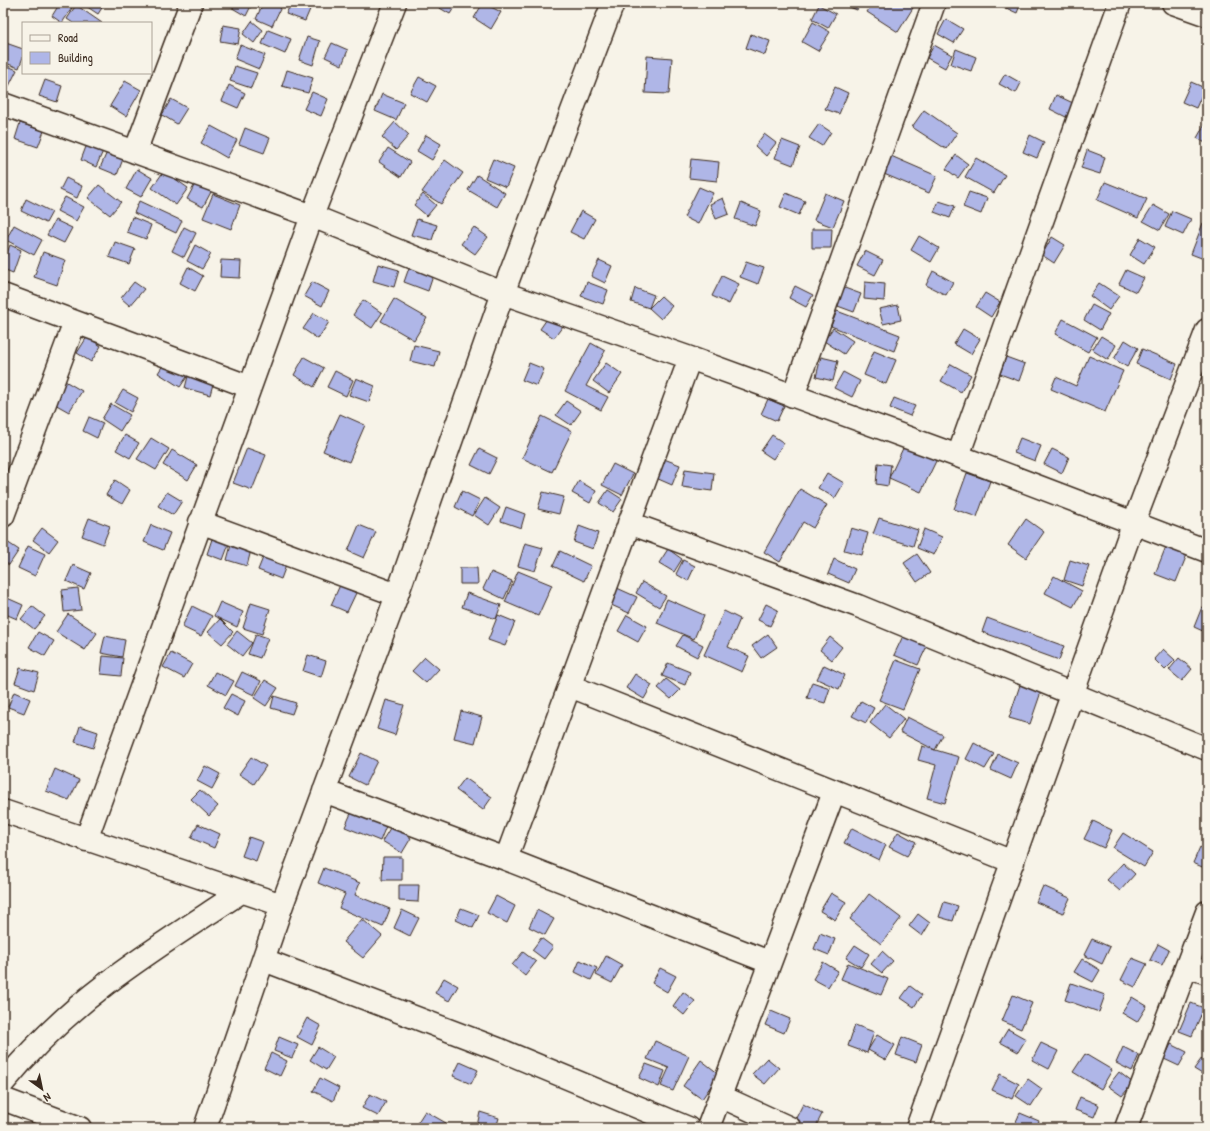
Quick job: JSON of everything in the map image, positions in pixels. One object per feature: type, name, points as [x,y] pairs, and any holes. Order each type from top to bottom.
[{"type":"street","points":[[135,152],[191,3]]},
{"type":"street","points":[[86,840],[312,216],[395,3]]},
{"type":"street","points":[[205,1128],[282,905],[396,595],[503,294],[613,3]]},
{"type":"street","points":[[793,396],[934,3]]},
{"type":"street","points":[[958,456],[1120,3]]},
{"type":"street","points":[[1173,3],[1207,16]]},
{"type":"street","points":[[3,104],[312,216],[503,294],[690,358],[958,456],[1207,551]]},
{"type":"street","points":[[3,295],[250,387]]},
{"type":"street","points":[[3,516],[75,322]]},
{"type":"street","points":[[917,1128],[1013,862],[1072,692],[1134,522],[1207,330]]},
{"type":"street","points":[[506,859],[690,358]]},
{"type":"street","points":[[200,522],[396,595]]},
{"type":"street","points":[[629,523],[858,606],[1072,692],[1207,749]]},
{"type":"street","points":[[570,686],[1013,862]]},
{"type":"street","points":[[324,791],[506,859],[769,962]]},
{"type":"street","points":[[708,1128],[834,792]]},
{"type":"street","points":[[3,811],[282,905]]},
{"type":"street","points":[[3,1083],[18,1065],[53,1031],[106,984],[241,892]]},
{"type":"street","points":[[1131,1126],[1197,970],[1207,912]]},
{"type":"street","points":[[264,960],[498,1049],[688,1128]]},
{"type":"street","points":[[720,1096],[790,1128]]},
{"type":"street","points":[[3,1099],[80,1128]]},
{"type":"building","points":[[60,3],[65,3],[72,8],[63,22],[52,16]]},
{"type":"building","points":[[88,3],[105,3],[98,14],[86,6]]},
{"type":"building","points":[[231,3],[245,3],[251,6],[246,16],[229,6]]},
{"type":"building","points":[[263,3],[283,3],[272,26],[256,19]]},
{"type":"building","points":[[291,3],[301,3],[311,7],[305,21],[286,14]]},
{"type":"building","points":[[441,3],[457,3],[450,14],[438,7]]},
{"type":"building","points":[[483,3],[501,12],[491,29],[474,18]]},
{"type":"building","points":[[839,3],[860,3],[857,10]]},
{"type":"building","points":[[873,3],[916,3],[898,32],[867,12]]},
{"type":"building","points":[[995,3],[1021,3],[1017,13]]},
{"type":"building","points":[[76,5],[101,22],[72,22],[67,19]]},
{"type":"building","points":[[819,5],[836,14],[828,28],[812,19]]},
{"type":"building","points":[[946,19],[963,29],[954,43],[938,34]]},
{"type":"building","points":[[252,21],[263,30],[254,43],[243,34]]},
{"type":"building","points":[[813,22],[830,32],[818,51],[802,42]]},
{"type":"building","points":[[223,25],[241,28],[238,44],[220,41]]},
{"type":"building","points":[[268,30],[291,39],[285,54],[262,44]]},
{"type":"building","points":[[751,34],[770,41],[765,55],[746,48]]},
{"type":"building","points":[[307,37],[320,41],[313,65],[299,60]]},
{"type":"building","points":[[3,42],[22,49],[22,60],[19,68],[3,62]]},
{"type":"building","points":[[332,43],[348,50],[342,65],[325,57]]},
{"type":"building","points":[[240,45],[265,55],[259,69],[235,59]]},
{"type":"building","points":[[934,45],[952,55],[945,68],[927,58]]},
{"type":"building","points":[[956,49],[976,57],[971,71],[951,64]]},
{"type":"building","points":[[647,56],[672,58],[669,94],[645,93]]},
{"type":"building","points":[[3,64],[17,70],[9,86],[3,83]]},
{"type":"building","points":[[235,66],[257,73],[251,88],[230,81]]},
{"type":"building","points":[[287,70],[313,78],[308,93],[282,86]]},
{"type":"building","points":[[1005,74],[1021,83],[1016,93],[999,84]]},
{"type":"building","points":[[419,77],[436,86],[427,102],[410,93]]},
{"type":"building","points":[[45,80],[62,86],[57,102],[39,96]]},
{"type":"building","points":[[125,81],[141,90],[126,116],[110,106]]},
{"type":"building","points":[[1191,82],[1205,88],[1196,108],[1182,102]]},
{"type":"building","points":[[229,85],[245,93],[238,108],[222,101]]},
{"type":"building","points":[[835,87],[848,93],[839,114],[825,109]]},
{"type":"building","points":[[312,92],[328,99],[321,116],[304,109]]},
{"type":"building","points":[[382,94],[404,103],[396,120],[375,111]]},
{"type":"building","points":[[1056,95],[1073,103],[1066,117],[1050,109]]},
{"type":"building","points":[[171,99],[187,108],[177,124],[162,115]]},
{"type":"building","points":[[924,110],[957,133],[946,149],[912,127]]},
{"type":"building","points":[[1207,120],[1207,144],[1197,138]]},
{"type":"building","points":[[395,122],[409,135],[396,150],[382,137]]},
{"type":"building","points":[[20,123],[44,131],[38,147],[15,139]]},
{"type":"building","points":[[819,124],[831,132],[822,146],[809,138]]},
{"type":"building","points":[[211,126],[237,140],[227,158],[201,143]]},
{"type":"building","points":[[245,128],[270,138],[264,153],[239,144]]},
{"type":"building","points":[[764,134],[776,143],[766,156],[755,146]]},
{"type":"building","points":[[426,135],[441,144],[432,160],[417,151]]},
{"type":"building","points":[[1030,135],[1044,142],[1037,158],[1023,152]]},
{"type":"building","points":[[782,140],[800,147],[793,165],[775,158]]},
{"type":"building","points":[[87,144],[103,151],[96,167],[81,160]]},
{"type":"building","points":[[388,148],[410,162],[401,177],[379,162]]},
{"type":"building","points":[[1087,150],[1105,157],[1100,174],[1081,168]]},
{"type":"building","points":[[107,152],[123,159],[117,175],[100,168]]},
{"type":"building","points":[[956,155],[968,164],[958,178],[946,169]]},
{"type":"building","points":[[891,156],[937,176],[929,193],[884,174]]},
{"type":"building","points":[[976,158],[1005,175],[994,193],[965,177]]},
{"type":"building","points":[[493,159],[514,168],[506,187],[485,178]]},
{"type":"building","points":[[691,159],[719,162],[717,181],[689,178]]},
{"type":"building","points":[[445,160],[463,173],[441,204],[422,192]]},
{"type":"building","points":[[137,169],[152,178],[141,197],[126,189]]},
{"type":"building","points":[[164,171],[188,188],[176,205],[152,188]]},
{"type":"building","points":[[477,175],[505,193],[497,207],[468,190]]},
{"type":"building","points":[[66,178],[82,186],[77,198],[60,190]]},
{"type":"building","points":[[1105,182],[1147,199],[1138,218],[1097,200]]},
{"type":"building","points":[[195,184],[211,192],[203,207],[187,199]]},
{"type":"building","points":[[99,185],[121,202],[110,215],[88,198]]},
{"type":"building","points":[[699,187],[713,193],[698,224],[684,217]]},
{"type":"building","points":[[969,192],[987,198],[981,214],[963,207]]},
{"type":"building","points":[[786,193],[805,201],[799,215],[780,207]]},
{"type":"building","points":[[825,193],[844,201],[833,227],[814,220]]},
{"type":"building","points":[[213,194],[240,205],[231,229],[203,218]]},
{"type":"building","points":[[423,194],[436,205],[427,216],[414,205]]},
{"type":"building","points":[[65,197],[84,207],[76,221],[57,211]]},
{"type":"building","points":[[723,198],[729,214],[716,219],[710,204]]},
{"type":"building","points":[[26,199],[52,212],[46,223],[21,211]]},
{"type":"building","points":[[139,201],[182,221],[176,233],[134,213]]},
{"type":"building","points":[[939,201],[955,206],[950,218],[934,212]]},
{"type":"building","points":[[741,203],[761,211],[755,226],[735,219]]},
{"type":"building","points":[[1153,205],[1169,214],[1160,230],[1143,221]]},
{"type":"building","points":[[581,211],[595,219],[584,239],[570,232]]},
{"type":"building","points":[[1172,211],[1191,219],[1183,235],[1165,227]]},
{"type":"building","points":[[132,217],[151,225],[146,239],[127,232]]},
{"type":"building","points":[[417,219],[437,225],[432,240],[411,235]]},
{"type":"building","points":[[55,220],[72,228],[64,243],[47,235]]},
{"type":"building","points":[[1203,223],[1207,224],[1207,251],[1204,259],[1191,254]]},
{"type":"building","points":[[14,225],[42,240],[34,255],[6,240]]},
{"type":"building","points":[[184,227],[196,233],[184,257],[172,251]]},
{"type":"building","points":[[474,227],[488,237],[475,254],[461,244]]},
{"type":"building","points":[[812,229],[832,229],[831,248],[812,248]]},
{"type":"building","points":[[919,236],[939,248],[931,262],[911,250]]},
{"type":"building","points":[[1052,237],[1065,245],[1054,263],[1042,255]]},
{"type":"building","points":[[1140,238],[1155,247],[1144,264],[1130,255]]},
{"type":"building","points":[[115,242],[135,249],[129,264],[109,257]]},
{"type":"building","points":[[10,245],[21,250],[13,273],[3,269],[3,264]]},
{"type":"building","points":[[195,245],[211,254],[202,269],[187,261]]},
{"type":"building","points":[[865,251],[883,260],[875,275],[857,266]]},
{"type":"building","points":[[43,252],[65,260],[57,285],[34,277]]},
{"type":"building","points":[[221,260],[241,261],[240,278],[220,277]]},
{"type":"building","points":[[599,260],[612,266],[605,283],[591,276]]},
{"type":"building","points":[[746,262],[764,268],[758,284],[740,277]]},
{"type":"building","points":[[378,264],[399,270],[394,287],[373,281]]},
{"type":"building","points":[[410,265],[434,273],[428,291],[404,282]]},
{"type":"building","points":[[188,267],[203,276],[195,291],[180,283]]},
{"type":"building","points":[[1126,270],[1144,278],[1136,292],[1119,284]]},
{"type":"building","points":[[933,271],[953,282],[946,295],[926,285]]},
{"type":"building","points":[[722,276],[739,284],[729,304],[712,296]]},
{"type":"building","points":[[134,282],[144,289],[130,306],[121,298]]},
{"type":"building","points":[[312,282],[329,291],[322,306],[304,296]]},
{"type":"building","points":[[587,282],[608,290],[603,304],[581,296]]},
{"type":"building","points":[[865,282],[885,284],[884,301],[864,299]]},
{"type":"building","points":[[1099,283],[1119,296],[1109,310],[1090,296]]},
{"type":"building","points":[[795,286],[813,295],[806,307],[789,298]]},
{"type":"building","points":[[842,287],[861,294],[854,312],[835,305]]},
{"type":"building","points":[[635,288],[654,295],[649,308],[631,302]]},
{"type":"building","points":[[985,293],[1000,302],[991,317],[976,307]]},
{"type":"building","points":[[661,296],[672,306],[661,319],[649,308]]},
{"type":"building","points":[[394,299],[427,318],[414,340],[381,321]]},
{"type":"building","points":[[363,300],[382,313],[372,328],[353,315]]},
{"type":"building","points":[[898,305],[901,320],[883,324],[879,309]]},
{"type":"building","points":[[1092,305],[1109,314],[1100,330],[1084,320]]},
{"type":"building","points":[[837,311],[900,335],[894,351],[831,326]]},
{"type":"building","points":[[314,313],[329,322],[318,339],[303,329]]},
{"type":"building","points":[[549,316],[563,326],[554,338],[540,329]]},
{"type":"building","points":[[1063,319],[1097,337],[1088,352],[1055,334]]},
{"type":"building","points":[[833,328],[853,341],[844,354],[824,341]]},
{"type":"building","points":[[963,329],[980,339],[971,354],[954,344]]},
{"type":"building","points":[[1101,336],[1116,345],[1108,360],[1092,350]]},
{"type":"building","points":[[87,337],[101,346],[91,362],[77,353]]},
{"type":"building","points":[[1125,340],[1138,348],[1127,367],[1114,359]]},
{"type":"building","points":[[591,343],[605,351],[586,386],[608,397],[601,410],[565,391]]},
{"type":"building","points":[[414,345],[439,351],[435,367],[410,361]]},
{"type":"building","points":[[1142,349],[1177,364],[1171,379],[1136,364]]},
{"type":"building","points":[[874,351],[896,360],[886,384],[864,375]]},
{"type":"building","points":[[1089,356],[1123,371],[1105,412],[1051,389],[1056,377],[1076,386]]},
{"type":"building","points":[[304,357],[324,368],[314,387],[294,375]]},
{"type":"building","points":[[821,357],[838,361],[833,381],[816,377]]},
{"type":"building","points":[[1006,357],[1025,364],[1019,381],[1000,374]]},
{"type":"building","points":[[167,359],[189,374],[180,387],[158,373]]},
{"type":"building","points":[[529,363],[544,369],[537,386],[522,380]]},
{"type":"building","points":[[606,363],[622,374],[609,393],[593,381]]},
{"type":"building","points":[[951,364],[971,375],[961,392],[941,381]]},
{"type":"building","points":[[335,371],[353,380],[346,396],[327,387]]},
{"type":"building","points":[[843,372],[860,381],[852,397],[834,388]]},
{"type":"building","points":[[188,376],[213,384],[210,395],[185,388]]},
{"type":"building","points":[[356,378],[375,386],[369,402],[349,395]]},
{"type":"building","points":[[65,381],[82,391],[69,412],[53,403]]},
{"type":"building","points":[[123,390],[138,398],[131,412],[115,403]]},
{"type":"building","points":[[894,398],[915,406],[910,416],[890,408]]},
{"type":"building","points":[[768,399],[784,406],[777,421],[761,414]]},
{"type":"building","points":[[566,401],[581,411],[571,425],[556,415]]},
{"type":"building","points":[[111,404],[130,415],[120,431],[102,419]]},
{"type":"building","points":[[340,414],[365,425],[349,462],[323,451]]},
{"type":"building","points":[[542,416],[572,431],[552,472],[522,458]]},
{"type":"building","points":[[89,417],[103,423],[97,438],[83,431]]},
{"type":"building","points":[[125,435],[139,443],[130,458],[116,450]]},
{"type":"building","points":[[772,435],[784,443],[773,459],[761,451]]},
{"type":"building","points":[[151,438],[169,449],[156,470],[137,459]]},
{"type":"building","points":[[1020,438],[1041,446],[1035,461],[1014,453]]},
{"type":"building","points":[[905,444],[937,459],[921,492],[889,478]]},
{"type":"building","points":[[247,448],[266,455],[252,490],[233,483]]},
{"type":"building","points":[[479,449],[497,458],[489,474],[471,465]]},
{"type":"building","points":[[1052,449],[1069,457],[1062,473],[1044,464]]},
{"type":"building","points":[[172,450],[197,465],[188,480],[163,465]]},
{"type":"building","points":[[664,459],[680,465],[672,485],[656,478]]},
{"type":"building","points":[[878,463],[891,465],[888,486],[876,484]]},
{"type":"building","points":[[613,464],[633,474],[622,495],[602,485]]},
{"type":"building","points":[[685,469],[714,473],[712,491],[682,487]]},
{"type":"building","points":[[827,473],[844,483],[835,498],[818,488]]},
{"type":"building","points":[[967,473],[990,481],[977,517],[954,509]]},
{"type":"building","points":[[115,480],[130,490],[122,504],[106,495]]},
{"type":"building","points":[[579,481],[596,491],[590,503],[572,493]]},
{"type":"building","points":[[800,489],[827,505],[813,528],[803,522],[780,562],[764,552]]},
{"type":"building","points":[[608,490],[622,499],[613,512],[599,503]]},
{"type":"building","points":[[462,491],[480,500],[472,516],[455,507]]},
{"type":"building","points":[[167,492],[182,501],[173,515],[158,506]]},
{"type":"building","points":[[543,492],[564,497],[559,514],[538,509]]},
{"type":"building","points":[[485,498],[500,508],[489,525],[474,515]]},
{"type":"building","points":[[506,507],[525,514],[521,528],[501,521]]},
{"type":"building","points":[[89,518],[110,526],[103,544],[82,536]]},
{"type":"building","points":[[879,518],[918,530],[913,546],[873,534]]},
{"type":"building","points":[[1026,519],[1044,532],[1026,558],[1008,545]]},
{"type":"building","points":[[151,525],[170,533],[163,550],[144,542]]},
{"type":"building","points":[[359,525],[376,532],[364,558],[348,551]]},
{"type":"building","points":[[579,526],[598,533],[593,549],[574,542]]},
{"type":"building","points":[[42,528],[58,540],[49,552],[33,540]]},
{"type":"building","points":[[851,528],[868,533],[862,555],[844,550]]},
{"type":"building","points":[[924,529],[942,537],[934,555],[917,548]]},
{"type":"building","points":[[212,539],[229,544],[223,560],[207,554]]},
{"type":"building","points":[[4,540],[19,550],[9,565],[3,561]]},
{"type":"building","points":[[525,543],[543,548],[535,571],[518,566]]},
{"type":"building","points":[[1167,544],[1188,552],[1176,582],[1155,574]]},
{"type":"building","points":[[231,545],[251,550],[247,566],[227,560]]},
{"type":"building","points":[[28,546],[45,554],[35,576],[18,568]]},
{"type":"building","points":[[668,549],[682,559],[674,572],[659,563]]},
{"type":"building","points":[[560,551],[591,566],[584,581],[553,566]]},
{"type":"building","points":[[917,554],[930,573],[917,582],[904,563]]},
{"type":"building","points":[[264,555],[287,563],[281,579],[258,570]]},
{"type":"building","points":[[834,559],[855,569],[849,583],[828,574]]},
{"type":"building","points":[[683,560],[695,566],[688,581],[676,574]]},
{"type":"building","points":[[1070,560],[1089,566],[1082,586],[1064,580]]},
{"type":"building","points":[[73,565],[91,573],[84,589],[66,581]]},
{"type":"building","points":[[460,568],[477,568],[478,584],[460,584]]},
{"type":"building","points":[[518,571],[552,585],[538,616],[505,602]]},
{"type":"building","points":[[491,572],[512,581],[504,599],[483,589]]},
{"type":"building","points":[[1054,576],[1082,591],[1073,607],[1045,593]]},
{"type":"building","points":[[642,582],[666,596],[659,607],[636,593]]},
{"type":"building","points":[[340,585],[356,593],[347,612],[331,605]]},
{"type":"building","points":[[78,588],[81,610],[64,612],[62,590]]},
{"type":"building","points":[[617,588],[637,597],[629,613],[609,604]]},
{"type":"building","points":[[467,593],[501,605],[496,619],[462,607]]},
{"type":"building","points":[[5,597],[23,605],[17,619],[3,613],[3,602]]},
{"type":"building","points":[[667,599],[704,615],[694,639],[657,623]]},
{"type":"building","points":[[220,602],[243,612],[237,627],[214,616]]},
{"type":"building","points":[[251,603],[270,609],[262,634],[243,628]]},
{"type":"building","points":[[766,604],[778,610],[770,626],[758,620]]},
{"type":"building","points":[[32,606],[45,616],[34,629],[21,619]]},
{"type":"building","points":[[192,606],[212,616],[201,636],[182,627]]},
{"type":"building","points":[[1202,607],[1207,609],[1207,633],[1194,627]]},
{"type":"building","points":[[724,611],[740,619],[728,647],[749,656],[742,672],[704,655]]},
{"type":"building","points":[[68,614],[97,633],[85,650],[56,632]]},
{"type":"building","points":[[498,615],[515,622],[505,646],[488,640]]},
{"type":"building","points":[[627,615],[647,626],[638,642],[618,631]]},
{"type":"building","points":[[987,618],[1064,646],[1059,660],[982,632]]},
{"type":"building","points":[[220,619],[233,632],[222,644],[208,632]]},
{"type":"building","points":[[237,631],[252,643],[242,656],[227,644]]},
{"type":"building","points":[[38,632],[54,641],[45,656],[29,647]]},
{"type":"building","points":[[256,634],[268,638],[260,658],[248,654]]},
{"type":"building","points":[[768,634],[777,647],[761,658],[752,646]]},
{"type":"building","points":[[683,635],[703,645],[697,657],[676,646]]},
{"type":"building","points":[[105,636],[125,640],[122,657],[101,653]]},
{"type":"building","points":[[903,636],[927,646],[918,665],[894,655]]},
{"type":"building","points":[[830,637],[842,647],[832,660],[820,650]]},
{"type":"building","points":[[1163,649],[1175,660],[1165,670],[1154,659]]},
{"type":"building","points":[[171,653],[192,664],[184,678],[163,667]]},
{"type":"building","points":[[308,655],[326,661],[321,677],[303,671]]},
{"type":"building","points":[[103,656],[123,658],[121,676],[101,674]]},
{"type":"building","points":[[425,657],[439,669],[426,683],[412,671]]},
{"type":"building","points":[[1179,658],[1192,669],[1182,681],[1169,670]]},
{"type":"building","points":[[896,660],[920,669],[903,709],[879,700]]},
{"type":"building","points":[[668,663],[690,672],[685,685],[662,676]]},
{"type":"building","points":[[824,665],[845,675],[839,689],[817,679]]},
{"type":"building","points":[[20,668],[39,673],[34,690],[15,683]]},
{"type":"building","points":[[215,672],[234,681],[226,695],[208,685]]},
{"type":"building","points":[[242,672],[261,681],[254,695],[235,686]]},
{"type":"building","points":[[635,674],[652,685],[644,699],[626,688]]},
{"type":"building","points":[[666,679],[680,690],[671,699],[658,688]]},
{"type":"building","points":[[265,680],[278,688],[266,706],[254,698]]},
{"type":"building","points":[[812,682],[830,688],[825,703],[807,698]]},
{"type":"building","points":[[1021,682],[1042,689],[1030,724],[1009,718]]},
{"type":"building","points":[[14,692],[30,699],[24,713],[8,707]]},
{"type":"building","points":[[231,694],[245,701],[238,716],[223,708]]},
{"type":"building","points":[[274,696],[296,703],[292,714],[271,708]]},
{"type":"building","points":[[386,700],[404,705],[395,735],[377,729]]},
{"type":"building","points":[[861,701],[874,708],[866,723],[852,716]]},
{"type":"building","points":[[885,704],[904,719],[889,738],[870,723]]},
{"type":"building","points":[[461,711],[482,717],[475,743],[454,738]]},
{"type":"building","points":[[907,717],[943,735],[935,750],[900,732]]},
{"type":"building","points":[[80,726],[98,732],[93,748],[75,742]]},
{"type":"building","points":[[974,743],[994,754],[985,769],[966,759]]},
{"type":"building","points":[[922,746],[959,757],[945,803],[927,798],[936,765],[918,760]]},
{"type":"building","points":[[361,753],[377,761],[365,785],[349,777]]},
{"type":"building","points":[[998,754],[1018,763],[1011,779],[991,770]]},
{"type":"building","points":[[251,757],[266,766],[254,784],[239,774]]},
{"type":"building","points":[[205,766],[220,774],[212,789],[197,781]]},
{"type":"building","points":[[55,769],[79,780],[69,800],[46,791]]},
{"type":"building","points":[[465,778],[492,797],[483,810],[456,790]]},
{"type":"building","points":[[200,790],[218,806],[209,816],[191,799]]},
{"type":"building","points":[[352,811],[386,826],[380,841],[345,827]]},
{"type":"building","points":[[1093,821],[1112,830],[1104,848],[1084,839]]},
{"type":"building","points":[[198,824],[220,834],[214,848],[191,838]]},
{"type":"building","points":[[392,825],[411,838],[402,853],[382,841]]},
{"type":"building","points":[[852,828],[886,845],[879,860],[844,843]]},
{"type":"building","points":[[898,832],[916,842],[907,856],[889,847]]},
{"type":"building","points":[[1123,833],[1153,852],[1144,867],[1113,848]]},
{"type":"building","points":[[249,837],[263,842],[256,861],[242,856]]},
{"type":"building","points":[[1200,847],[1207,851],[1207,869],[1193,863]]},
{"type":"building","points":[[383,857],[402,857],[402,880],[382,880]]},
{"type":"building","points":[[1123,863],[1135,874],[1120,891],[1107,880]]},
{"type":"building","points":[[324,868],[360,883],[355,895],[390,909],[383,927],[339,908],[345,894],[318,883]]},
{"type":"building","points":[[399,885],[419,885],[418,902],[399,901]]},
{"type":"building","points":[[1043,886],[1070,898],[1063,913],[1036,902]]},
{"type":"building","points":[[831,893],[846,902],[835,920],[820,911]]},
{"type":"building","points":[[869,894],[901,918],[881,944],[850,919]]},
{"type":"building","points":[[496,896],[515,906],[507,923],[487,913]]},
{"type":"building","points":[[944,902],[958,906],[953,921],[939,917]]},
{"type":"building","points":[[461,908],[479,915],[473,928],[456,920]]},
{"type":"building","points":[[402,910],[419,918],[410,936],[394,928]]},
{"type":"building","points":[[537,910],[554,919],[545,935],[529,927]]},
{"type":"building","points":[[918,914],[930,923],[922,936],[909,926]]},
{"type":"building","points":[[362,919],[382,936],[363,958],[343,942]]},
{"type":"building","points":[[820,933],[835,939],[829,955],[814,949]]},
{"type":"building","points":[[541,938],[553,947],[544,959],[532,950]]},
{"type":"building","points":[[1092,939],[1110,947],[1102,964],[1084,955]]},
{"type":"building","points":[[1158,944],[1169,950],[1162,965],[1150,960]]},
{"type":"building","points":[[855,945],[869,954],[861,967],[846,958]]},
{"type":"building","points":[[882,951],[893,961],[882,973],[871,964]]},
{"type":"building","points":[[523,952],[536,962],[525,976],[512,965]]},
{"type":"building","points":[[606,956],[622,965],[612,983],[596,975]]},
{"type":"building","points":[[1132,958],[1147,964],[1135,987],[1121,980]]},
{"type":"building","points":[[1082,959],[1100,970],[1093,982],[1074,972]]},
{"type":"building","points":[[580,960],[597,968],[591,980],[575,972]]},
{"type":"building","points":[[823,962],[838,971],[828,987],[813,979]]},
{"type":"building","points":[[848,963],[888,979],[881,995],[841,979]]},
{"type":"building","points":[[660,968],[676,976],[667,992],[652,983]]},
{"type":"building","points":[[444,978],[458,986],[449,1001],[435,993]]},
{"type":"building","points":[[1071,983],[1105,995],[1099,1012],[1065,1000]]},
{"type":"building","points":[[910,986],[922,995],[914,1007],[901,998]]},
{"type":"building","points":[[683,992],[695,1001],[684,1015],[673,1006]]},
{"type":"building","points":[[1013,995],[1032,1003],[1021,1029],[1002,1021]]},
{"type":"building","points":[[1132,997],[1147,1006],[1137,1022],[1122,1013]]},
{"type":"building","points":[[1191,1003],[1204,1008],[1192,1036],[1179,1031]]},
{"type":"building","points":[[771,1011],[790,1019],[784,1033],[765,1025]]},
{"type":"building","points":[[307,1018],[321,1026],[312,1045],[297,1037]]},
{"type":"building","points":[[855,1025],[874,1032],[867,1053],[848,1046]]},
{"type":"building","points":[[1008,1029],[1026,1039],[1018,1052],[1000,1042]]},
{"type":"building","points":[[877,1035],[895,1045],[886,1060],[868,1050]]},
{"type":"building","points":[[279,1037],[298,1045],[292,1058],[274,1051]]},
{"type":"building","points":[[902,1037],[922,1045],[916,1062],[896,1055]]},
{"type":"building","points":[[655,1041],[689,1056],[673,1091],[661,1086],[669,1068],[647,1059]]},
{"type":"building","points":[[1041,1043],[1058,1051],[1049,1069],[1032,1060]]},
{"type":"building","points":[[1171,1044],[1187,1052],[1179,1066],[1164,1059]]},
{"type":"building","points":[[318,1047],[334,1057],[326,1070],[310,1060]]},
{"type":"building","points":[[1123,1047],[1139,1055],[1132,1071],[1116,1063]]},
{"type":"building","points":[[271,1053],[287,1061],[280,1076],[264,1068]]},
{"type":"building","points":[[1085,1054],[1112,1070],[1101,1089],[1073,1072]]},
{"type":"building","points":[[767,1058],[779,1068],[765,1084],[752,1074]]},
{"type":"building","points":[[1202,1058],[1207,1062],[1207,1077],[1194,1069]]},
{"type":"building","points":[[701,1060],[719,1074],[702,1099],[683,1086]]},
{"type":"building","points":[[460,1062],[478,1070],[471,1084],[453,1076]]},
{"type":"building","points":[[646,1064],[665,1071],[659,1087],[639,1078]]},
{"type":"building","points":[[1119,1072],[1133,1083],[1122,1096],[1108,1086]]},
{"type":"building","points":[[1000,1074],[1019,1084],[1012,1099],[992,1090]]},
{"type":"building","points":[[320,1078],[339,1088],[333,1101],[313,1091]]},
{"type":"building","points":[[1028,1079],[1042,1089],[1031,1106],[1016,1096]]},
{"type":"building","points":[[370,1094],[386,1102],[378,1116],[362,1108]]},
{"type":"building","points":[[1080,1097],[1099,1105],[1094,1117],[1075,1110]]},
{"type":"building","points":[[803,1104],[822,1114],[815,1128],[791,1128]]},
{"type":"building","points":[[425,1111],[446,1123],[442,1128],[421,1128],[416,1125]]},
{"type":"building","points":[[480,1112],[499,1118],[496,1128],[477,1126]]},
{"type":"building","points":[[1020,1113],[1039,1121],[1036,1128],[1013,1128]]}]
